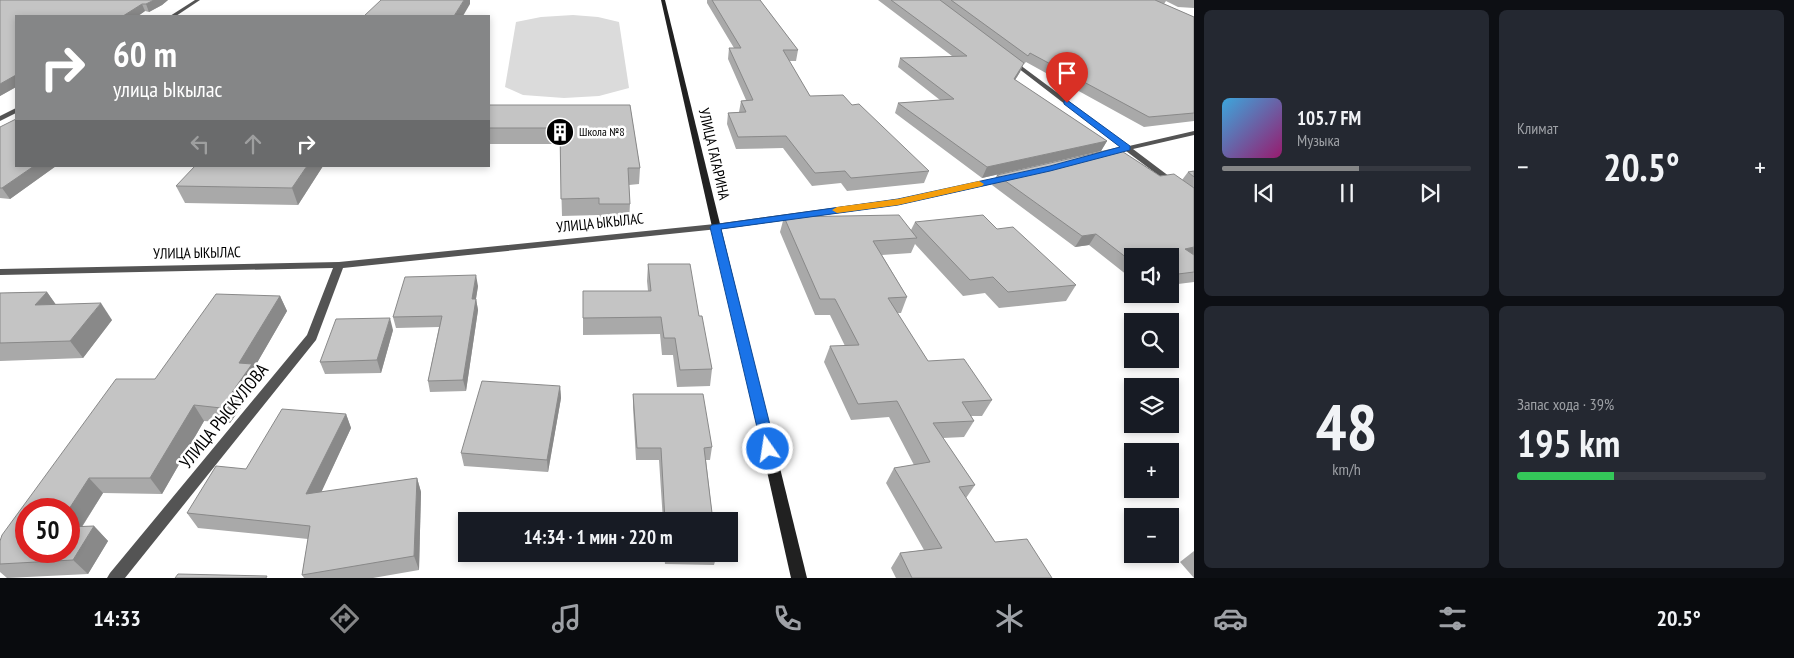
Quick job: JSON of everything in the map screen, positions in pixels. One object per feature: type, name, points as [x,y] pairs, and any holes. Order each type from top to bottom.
[{"type":"main road","name":"УЛИЦА ГАГАРИНА","points":[[664,0],[715,227],[799,578]]},
{"type":"street","points":[[175,15],[198,0]]},
{"type":"street","points":[[1002,53],[1194,199]]},
{"type":"street","points":[[0,118],[15,110]]},
{"type":"street","points":[[1098,156],[1194,133]]},
{"type":"street","name":"УЛИЦА ЫКЫЛАС","points":[[0,272],[339,265],[715,227],[898,202],[1012,176]]},
{"type":"street","name":"УЛИЦА РЫСКУЛОВА","points":[[115,578],[312,337],[339,265]]},
{"type":"shaded area","points":[[573,15],[598,17],[619,22],[629,88],[599,96],[564,98],[523,95],[505,87],[516,22],[541,17]]},
{"type":"building","points":[[0,0],[154,0],[142,4],[125,15],[15,15],[15,76],[0,84]]},
{"type":"building","points":[[381,0],[464,0],[455,15],[365,15]]},
{"type":"building","points":[[712,0],[760,0],[798,50],[783,50],[810,96],[843,95],[852,105],[859,104],[929,171],[851,178],[845,171],[815,173],[786,136],[738,137],[728,113],[746,112],[741,101],[753,100],[729,48],[741,48]]},
{"type":"building","points":[[891,0],[940,0],[1024,63],[1014,79],[1107,141],[987,167],[898,103],[954,99],[900,58],[967,56]]},
{"type":"building","points":[[951,0],[1155,0],[1194,17],[1194,113],[1149,117],[1030,53],[1028,56]]},
{"type":"building","points":[[490,105],[630,105],[640,168],[628,168],[630,204],[599,204],[599,198],[561,199],[560,128],[490,128]]},
{"type":"building","points":[[15,120],[15,167],[33,167],[2,188],[0,188],[0,127]]},
{"type":"building","points":[[1117,148],[1160,176],[1174,174],[1194,188],[1194,247],[1185,249],[1194,255],[1194,272],[1179,274],[1179,248],[1124,248],[1124,256],[1096,234],[1082,236],[997,175]]},
{"type":"building","points":[[194,167],[306,167],[292,188],[176,186]]},
{"type":"building","points":[[1194,171],[1194,177],[1188,172]]},
{"type":"building","points":[[899,215],[917,238],[873,241],[907,297],[888,298],[928,361],[964,359],[992,400],[962,402],[974,421],[933,423],[975,485],[959,487],[995,542],[1027,539],[1052,578],[912,578],[900,553],[942,548],[894,468],[930,462],[897,401],[858,404],[830,346],[859,345],[835,299],[820,299],[784,217]]},
{"type":"building","points":[[983,215],[997,229],[1013,227],[1076,285],[1008,292],[993,277],[970,280],[915,222]]},
{"type":"building","points":[[648,264],[690,264],[699,316],[702,316],[712,369],[680,370],[675,338],[664,338],[661,317],[583,318],[583,291],[651,291]]},
{"type":"building","points":[[476,275],[472,299],[476,299],[463,380],[428,381],[442,316],[393,317],[405,277]]},
{"type":"building","points":[[47,292],[35,305],[101,303],[70,341],[0,343],[0,293]]},
{"type":"building","points":[[216,294],[280,296],[239,363],[252,364],[221,408],[194,405],[150,478],[89,478],[76,498],[29,498],[116,379],[155,379]]},
{"type":"building","points":[[390,318],[377,360],[320,362],[336,319]]},
{"type":"building","points":[[482,381],[560,386],[547,460],[461,453]]},
{"type":"building","points":[[633,394],[703,394],[712,447],[704,448],[712,512],[665,512],[661,448],[637,448]]},
{"type":"building","points":[[282,409],[346,414],[306,494],[417,478],[414,556],[302,575],[310,526],[187,513],[216,466],[246,469]]},
{"type":"building","points":[[15,517],[15,563],[18,563],[0,564],[0,541],[2,535]]},
{"type":"building","points":[[94,526],[80,549],[80,527]]},
{"type":"building","points":[[178,574],[267,576],[266,578],[175,578]]},
{"type":"slow traffic","points":[[837,210],[898,202],[979,184]]},
{"type":"place","name":"Школа №8","points":[[560,132]]},
{"type":"route","points":[[768,449],[715,227],[898,202],[1050,168],[1127,148],[1067,103]]}]
